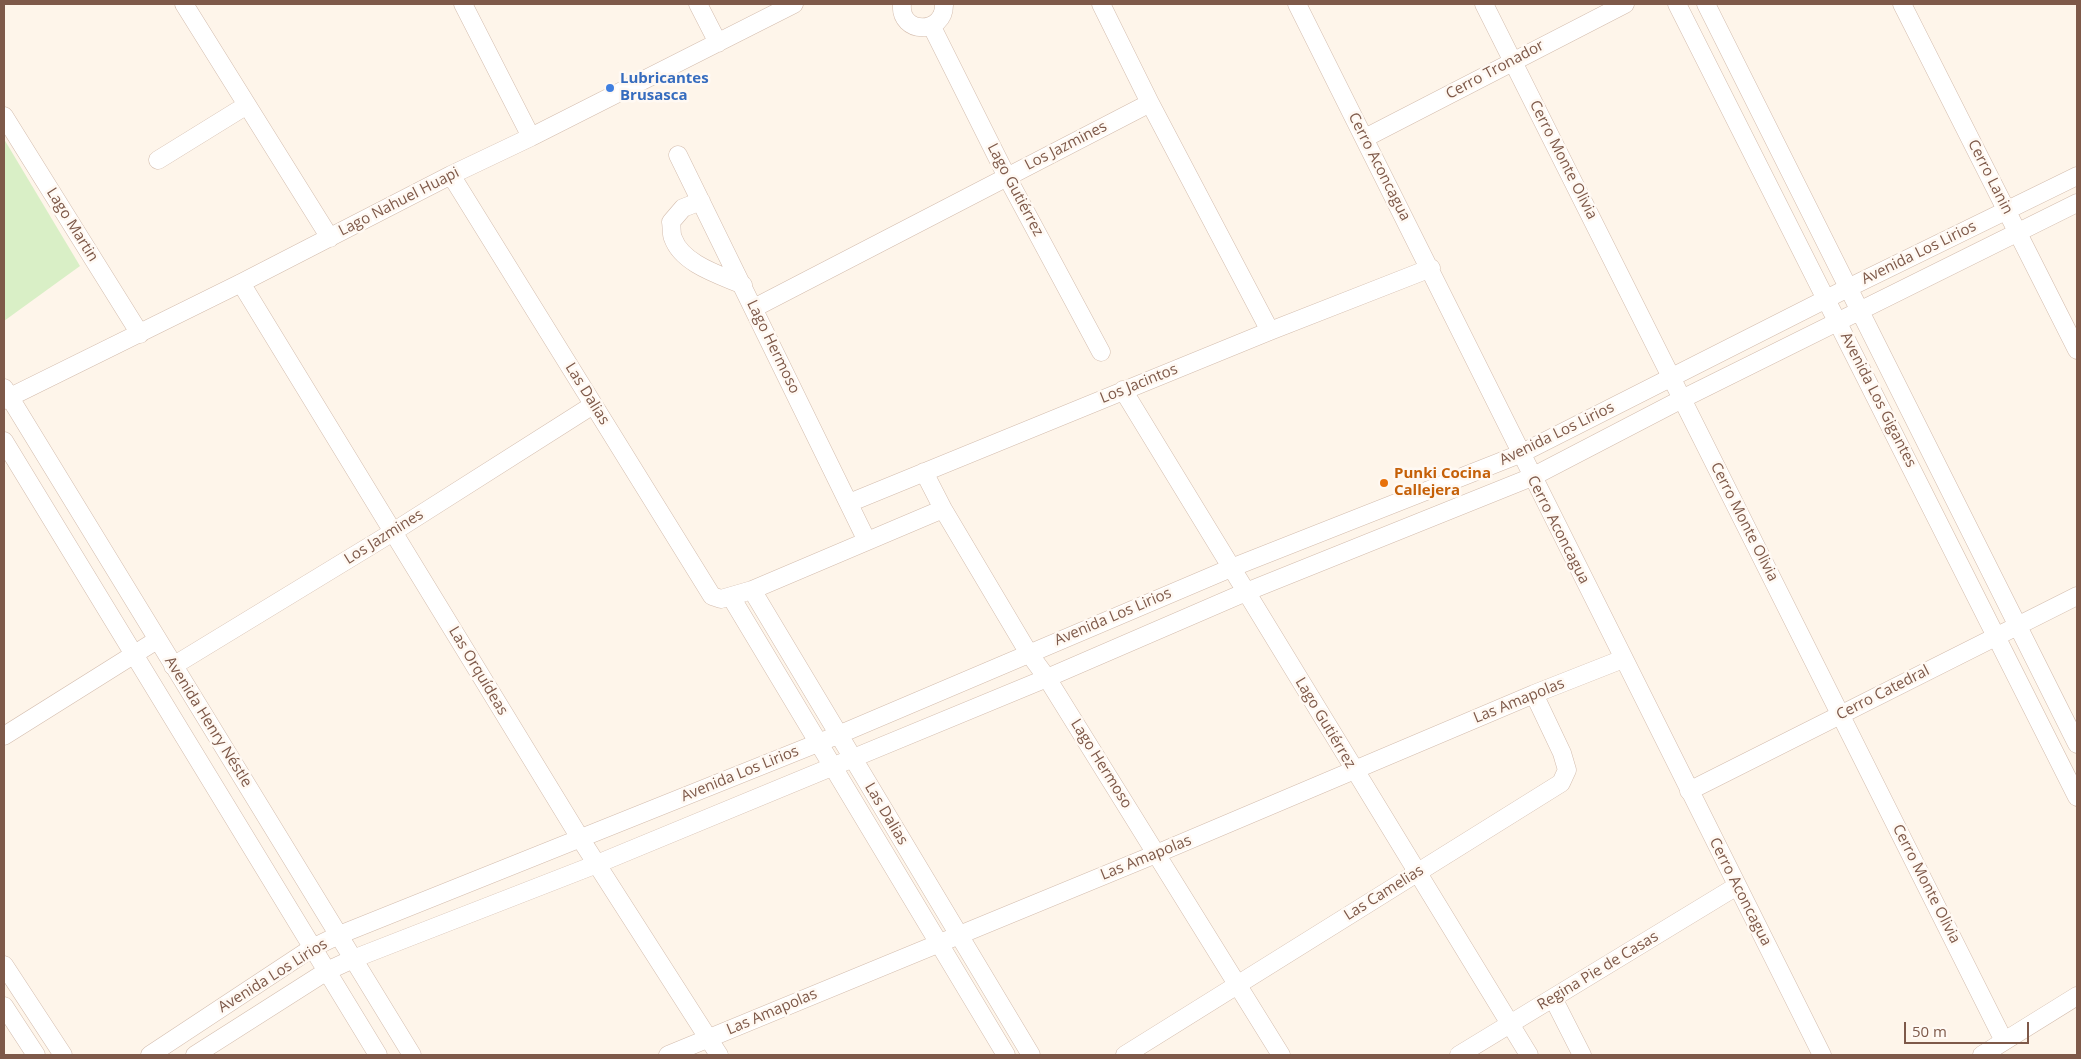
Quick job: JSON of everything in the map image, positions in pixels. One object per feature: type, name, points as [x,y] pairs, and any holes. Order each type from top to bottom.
[{"type":"street","points":[[184,4],[330,238]]},
{"type":"street","points":[[462,4],[531,137]]},
{"type":"street","points":[[698,4],[718,43]]},
{"type":"street","name":"Lago Nahuel Huapi","points":[[6,395],[140,334],[794,4]]},
{"type":"street","points":[[902,4],[903,15],[912,26],[925,28],[932,26],[942,17],[944,4]]},
{"type":"street","points":[[1101,4],[1150,103],[1270,330]]},
{"type":"street","name":"Cerro Aconcagua","points":[[1297,4],[1431,268],[1520,454],[1822,1055]]},
{"type":"street","name":"Cerro Monte Olivia","points":[[1484,4],[2004,1041]]},
{"type":"street","name":"Cerro Tronador","points":[[1365,138],[1513,60],[1625,4]]},
{"type":"street","name":"Avenida Los Gigantes","points":[[1677,4],[2077,797]]},
{"type":"street","name":"Avenida Los Gigantes","points":[[1706,4],[2077,744]]},
{"type":"street","name":"Cerro Lanin","points":[[1902,4],[2077,350]]},
{"type":"street","name":"Lago Gutiérrez","points":[[932,26],[1007,177],[1101,352]]},
{"type":"street","name":"Los Jazmines","points":[[754,308],[1150,103]]},
{"type":"street","points":[[158,160],[247,105]]},
{"type":"street","name":"Lago Martin","points":[[4,116],[140,334]]},
{"type":"street","name":"Lago Hermoso","points":[[678,154],[867,541]]},
{"type":"street","name":"Las Dalias","points":[[452,175],[712,596],[721,599],[731,597],[1006,1055]]},
{"type":"street","name":"Avenida Los Lirios","points":[[150,1055],[312,948],[339,935],[838,735],[1028,652],[1231,568],[1520,454],[1848,288],[2077,176]]},
{"type":"street","points":[[701,201],[683,208],[671,222],[673,238],[683,254],[702,266],[742,285]]},
{"type":"street","name":"Avenida Los Lirios","points":[[195,1055],[327,971],[353,959],[597,864],[832,765],[1047,678],[1246,592],[1532,477],[1838,320],[2077,203]]},
{"type":"street","name":"Los Jacintos","points":[[849,503],[1270,330],[1431,268]]},
{"type":"street","name":"Las Orquídeas","points":[[241,283],[580,838],[719,1055]]},
{"type":"street","name":"Lago Gutiérrez","points":[[1124,390],[1354,771],[1529,1055]]},
{"type":"street","name":"Avenida Henry Néstle","points":[[6,395],[412,1055]]},
{"type":"street","name":"Los Jazmines","points":[[174,666],[393,532],[593,405]]},
{"type":"street","name":"Avenida Henry Néstle","points":[[4,441],[378,1055]]},
{"type":"street","name":"Lago Hermoso","points":[[924,472],[943,510],[1028,652],[1047,678],[1281,1055]]},
{"type":"street","points":[[731,597],[943,510]]},
{"type":"street","name":"Las Dalias","points":[[752,590],[1031,1055]]},
{"type":"street","name":"Cerro Catedral","points":[[1690,791],[2077,596]]},
{"type":"street","points":[[4,736],[157,640]]},
{"type":"street","name":"Las Amapolas","points":[[668,1055],[1156,854],[1534,694],[1624,659]]},
{"type":"street","name":"Las Camelias","points":[[1125,1055],[1560,783],[1567,770],[1562,753],[1534,694]]},
{"type":"street","name":"Regina Pie de Casas","points":[[1459,1055],[1737,886]]},
{"type":"street","points":[[4,965],[63,1055]]},
{"type":"street","points":[[1982,1055],[2077,996]]},
{"type":"street","points":[[1552,998],[1582,1055]]},
{"type":"street","points":[[4,1006],[36,1055]]},
{"type":"green space","points":[[4,139],[80,266],[4,321]]},
{"type":"place","name":"Lubricantes Brusasca","points":[[610,88]]},
{"type":"place","name":"Punki Cocina Callejera","points":[[1384,483]]}]
